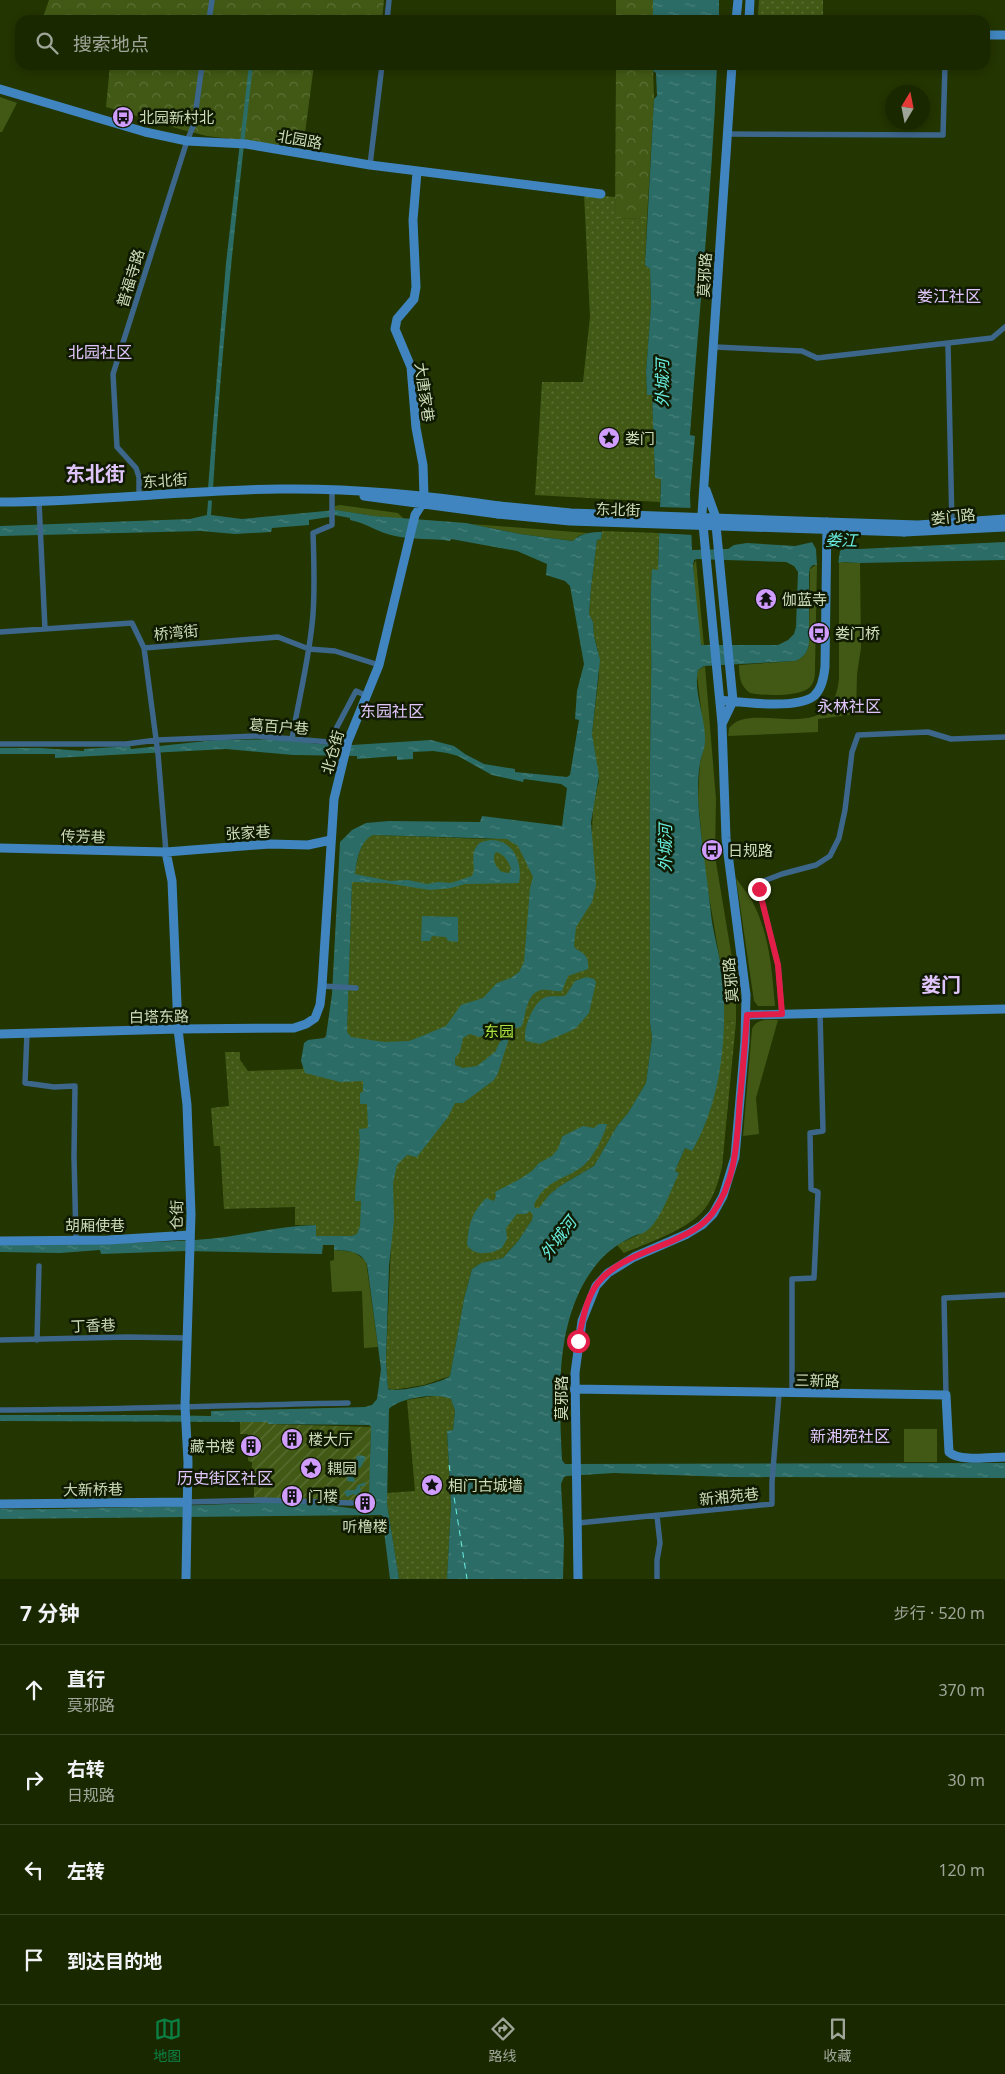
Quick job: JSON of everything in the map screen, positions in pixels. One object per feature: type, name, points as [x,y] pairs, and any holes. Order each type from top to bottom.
[{"type":"main road","points":[[736,15],[738,0]]},
{"type":"main road","points":[[749,15],[750,0]]},
{"type":"main road","points":[[990,35],[1005,35]]},
{"type":"main road","name":"莫邪路","points":[[578,1579],[574,1389],[578,1341],[587,1306],[596,1286],[608,1273],[634,1257],[687,1234],[702,1225],[713,1214],[723,1196],[735,1157],[747,1015],[743,964],[726,838],[722,724],[702,514],[715,347],[717,278],[732,70]]},
{"type":"main road","name":"北园路","points":[[0,89],[145,132],[187,141],[243,143],[417,172],[601,194]]},
{"type":"main road","name":"大唐家巷","points":[[417,172],[413,220],[416,287],[414,299],[397,319],[395,329],[411,367],[416,428],[422,465],[423,500]]},
{"type":"main road","name":"莫邪路","points":[[705,487],[715,515],[733,701],[722,724]]},
{"type":"main road","name":"东北街","points":[[0,502],[39,502],[266,489],[332,491],[423,500],[570,521],[904,528]]},
{"type":"main road","name":"北仓街","points":[[315,1018],[326,986],[334,799],[348,741],[379,665],[415,515],[423,500]]},
{"type":"main road","name":"娄门路","points":[[953,526],[1005,519]]},
{"type":"main road","points":[[720,700],[794,703],[808,699],[817,692],[823,680],[825,667],[827,526]]},
{"type":"main road","name":"娄门路","points":[[904,528],[953,526],[1005,527]]},
{"type":"main road","name":"张家巷","points":[[166,852],[270,844],[308,845],[331,840]]},
{"type":"main road","name":"传芳巷","points":[[0,848],[166,852]]},
{"type":"main road","name":"仓街","points":[[166,852],[172,880],[178,1029],[187,1105],[192,1214],[185,1406],[188,1462],[186,1579]]},
{"type":"main road","points":[[747,1015],[1005,1009]]},
{"type":"main road","name":"白塔东路","points":[[0,1034],[294,1028],[306,1024],[315,1018]]},
{"type":"main road","name":"胡厢使巷","points":[[0,1241],[190,1237]]},
{"type":"main road","name":"三新路","points":[[574,1389],[946,1396]]},
{"type":"main road","points":[[946,1396],[949,1452],[954,1456],[962,1457],[1005,1457]]},
{"type":"main road","name":"大新桥巷","points":[[0,1504],[187,1503]]},
{"type":"street","points":[[210,15],[212,0]]},
{"type":"street","points":[[387,15],[389,0]]},
{"type":"street","name":"普福寺路","points":[[139,496],[139,477],[136,468],[117,447],[114,374],[194,124],[201,70]]},
{"type":"street","points":[[370,165],[381,70]]},
{"type":"street","points":[[728,134],[943,135],[945,70]]},
{"type":"street","points":[[715,347],[802,351],[817,358],[948,345],[992,338],[1005,327]]},
{"type":"street","points":[[948,345],[953,526]]},
{"type":"street","points":[[292,739],[309,649],[315,578],[313,533],[332,525],[332,491]]},
{"type":"street","points":[[39,502],[45,629]]},
{"type":"street","name":"桥湾街","points":[[0,632],[132,623],[144,648],[278,637],[309,649],[335,651],[379,665]]},
{"type":"street","points":[[144,648],[157,742],[166,852]]},
{"type":"street","name":"葛百户巷","points":[[0,744],[126,744],[256,736],[328,742],[356,691],[367,696]]},
{"type":"street","points":[[782,1014],[778,965],[759,889],[761,882],[816,865],[830,856],[839,838],[845,810],[852,752],[858,735],[928,732],[951,738],[1005,737]]},
{"type":"street","points":[[326,986],[354,988]]},
{"type":"street","points":[[792,1394],[792,1279],[814,1278],[818,1192],[811,1189],[810,1133],[823,1131],[820,1013]]},
{"type":"street","points":[[27,1033],[25,1083],[54,1087],[76,1086],[74,1156],[76,1240]]},
{"type":"street","points":[[37,1340],[39,1266]]},
{"type":"street","points":[[946,1396],[944,1298],[1005,1295]]},
{"type":"street","name":"丁香巷","points":[[0,1340],[128,1337],[187,1338]]},
{"type":"street","name":"新湘苑巷","points":[[578,1523],[772,1504],[773,1462],[779,1394]]},
{"type":"street","points":[[0,1410],[97,1410],[185,1406],[348,1404]]},
{"type":"street","points":[[187,1503],[262,1500],[352,1503]]},
{"type":"street","points":[[657,1516],[660,1544],[657,1560],[657,1579]]},
{"type":"green space","points":[[49,0],[384,0],[382,15],[44,15]]},
{"type":"green space","points":[[616,0],[653,0],[653,15],[616,15]]},
{"type":"green space","points":[[759,0],[823,0],[823,15],[758,15]]},
{"type":"green space","points":[[110,70],[313,70],[303,148],[207,136],[106,107]]},
{"type":"green space","points":[[616,70],[653,70],[654,99],[647,219],[615,218]]},
{"type":"green space","points":[[0,97],[17,103],[2,132],[0,132]]},
{"type":"green space","points":[[584,194],[615,197],[615,218],[647,219],[645,265],[650,269],[651,306],[646,372],[647,394],[652,395],[655,478],[661,478],[660,502],[535,495],[542,382],[583,382],[590,317]]},
{"type":"green space","points":[[340,505],[398,513],[404,519],[334,510],[335,506]]},
{"type":"green space","points":[[472,524],[588,533],[578,536],[574,541],[520,534]]},
{"type":"green space","name":"东园","points":[[602,531],[659,533],[658,570],[652,570],[651,598],[650,1023],[652,1038],[646,1083],[628,1113],[617,1126],[594,1166],[560,1186],[549,1195],[518,1241],[503,1258],[481,1263],[472,1269],[464,1299],[450,1376],[424,1385],[392,1390],[388,1388],[386,1361],[391,1245],[352,1236],[315,1236],[315,1225],[295,1225],[295,1207],[224,1209],[220,1146],[214,1146],[211,1108],[229,1106],[225,1052],[240,1052],[240,1060],[248,1071],[302,1069],[347,1029],[352,882],[360,850],[365,840],[373,835],[485,839],[592,834],[593,807],[599,781],[592,734],[599,675],[598,650],[593,622],[589,614],[597,540],[601,539]]},
{"type":"green space","points":[[696,560],[704,646],[699,643],[693,566]]},
{"type":"green space","points":[[839,562],[860,563],[861,648],[857,674],[856,714],[818,719],[818,732],[728,736],[729,728],[740,720],[755,718],[808,718],[823,712],[833,700],[839,678]]},
{"type":"green space","points":[[817,564],[815,673],[813,683],[810,687],[799,693],[764,695],[750,693],[744,687],[741,680],[739,665],[795,661],[801,658],[807,651],[809,643],[810,569]]},
{"type":"green space","points":[[705,666],[716,799],[715,856],[736,982],[736,1022],[724,1021],[722,972],[705,873],[698,798],[700,763],[705,742],[697,675],[698,670]]},
{"type":"green space","points":[[736,878],[753,903],[764,931],[770,955],[775,1006],[758,1006],[754,1001]]},
{"type":"green space","points":[[778,1020],[756,1098],[759,1134],[743,1136],[752,1029],[760,1021]]},
{"type":"green space","points":[[724,1021],[736,1022],[722,1167],[709,1203],[701,1213],[685,1225],[665,1236],[624,1253],[617,1245],[642,1233],[679,1173],[675,1171],[685,1148],[692,1150],[707,1119],[716,1088]]},
{"type":"green space","points":[[334,1250],[354,1252],[366,1261],[378,1347],[364,1348],[362,1291],[332,1292],[330,1261],[334,1260]]},
{"type":"green space","name":"相门古城墙","points":[[440,1395],[451,1399],[455,1411],[453,1430],[447,1432],[451,1505],[447,1579],[399,1579],[387,1504],[387,1493],[415,1491],[407,1400]]},
{"type":"green space","name":"耦园","points":[[240,1421],[268,1422],[268,1424],[371,1427],[369,1506],[353,1503],[254,1498],[254,1480],[251,1479],[252,1462],[248,1461],[248,1434],[240,1434]]},
{"type":"green space","points":[[904,1429],[937,1429],[937,1462],[904,1462]]},
{"type":"water","points":[[653,0],[719,0],[719,15],[653,15]]},
{"type":"water","points":[[248,70],[252,70],[225,330],[213,489],[208,488],[226,263]]},
{"type":"water","name":"外城河","points":[[653,70],[717,70],[709,204],[690,435],[695,436],[690,494],[692,550],[728,549],[734,545],[747,543],[795,546],[813,542],[849,543],[850,547],[859,549],[1005,542],[1005,560],[844,562],[813,565],[810,568],[809,574],[809,643],[807,651],[803,656],[795,661],[704,666],[698,670],[697,687],[704,724],[705,741],[699,767],[698,797],[712,922],[720,959],[724,996],[723,1042],[720,1065],[710,1110],[702,1131],[692,1151],[685,1148],[675,1171],[679,1173],[656,1221],[645,1232],[622,1242],[603,1257],[587,1278],[575,1302],[567,1327],[560,1380],[562,1460],[565,1464],[1005,1463],[1005,1478],[729,1477],[614,1473],[567,1476],[564,1477],[561,1484],[564,1540],[563,1579],[447,1579],[451,1505],[447,1431],[453,1430],[455,1411],[451,1399],[428,1396],[409,1399],[389,1409],[387,1504],[399,1579],[390,1579],[382,1515],[0,1519],[0,1509],[76,1509],[282,1503],[323,1505],[362,1510],[369,1507],[369,1497],[368,1500],[363,1498],[369,1495],[371,1427],[369,1425],[268,1424],[268,1422],[0,1421],[0,1415],[211,1416],[211,1411],[365,1407],[372,1405],[377,1399],[381,1369],[367,1264],[361,1256],[353,1252],[334,1250],[334,1245],[323,1245],[322,1254],[185,1251],[101,1254],[100,1250],[60,1253],[0,1252],[0,1245],[195,1240],[285,1227],[316,1225],[316,1236],[352,1236],[357,1234],[360,1226],[361,1201],[355,1201],[360,1147],[359,1129],[368,1128],[367,1104],[360,1104],[363,1081],[340,1082],[305,1073],[301,1061],[304,1043],[308,1040],[324,1038],[326,1036],[332,994],[340,842],[352,830],[366,823],[389,821],[480,822],[482,816],[562,826],[567,788],[561,784],[524,779],[523,782],[492,775],[458,756],[433,751],[413,752],[413,759],[397,760],[397,756],[357,759],[357,756],[293,755],[226,749],[55,758],[55,754],[0,754],[0,748],[84,751],[84,749],[130,746],[131,749],[216,740],[286,739],[317,744],[352,745],[431,740],[454,746],[484,764],[515,769],[515,772],[567,777],[570,775],[579,720],[575,719],[577,691],[584,664],[570,586],[565,581],[546,575],[547,564],[517,551],[451,539],[450,541],[395,536],[350,520],[350,518],[334,515],[309,520],[309,525],[272,528],[271,532],[235,534],[201,531],[0,536],[0,526],[190,519],[207,515],[208,501],[210,500],[212,501],[211,515],[242,519],[336,510],[374,516],[466,523],[520,534],[573,541],[583,535],[602,532],[601,539],[597,540],[589,614],[593,622],[594,636],[600,660],[592,734],[599,776],[591,822],[596,885],[592,902],[576,927],[574,946],[586,957],[588,969],[568,976],[562,991],[541,990],[532,996],[521,1027],[512,1029],[494,1080],[463,1103],[455,1103],[448,1117],[417,1157],[407,1155],[397,1165],[393,1183],[394,1220],[389,1266],[386,1361],[388,1389],[401,1390],[445,1379],[450,1376],[464,1299],[472,1269],[481,1263],[503,1258],[518,1241],[532,1220],[533,1215],[530,1211],[526,1214],[517,1214],[506,1228],[507,1239],[502,1248],[493,1252],[479,1253],[470,1249],[467,1245],[470,1225],[477,1209],[486,1198],[494,1201],[495,1192],[520,1179],[532,1171],[539,1163],[552,1156],[565,1135],[583,1126],[594,1128],[599,1124],[607,1124],[598,1146],[588,1161],[544,1190],[534,1205],[535,1208],[539,1208],[549,1195],[560,1186],[594,1166],[617,1126],[628,1113],[646,1083],[652,1038],[650,1023],[651,597],[652,569],[658,570],[661,479],[655,478],[652,395],[647,395],[646,372],[651,306],[650,269],[645,265],[654,99],[657,96],[656,73]],"holes":[[[694,560],[786,562],[794,566],[798,572],[796,627],[794,634],[788,640],[778,645],[701,645],[693,566]],[[373,835],[507,839],[518,846],[533,877],[530,888],[524,962],[519,972],[511,978],[497,983],[483,998],[461,1005],[446,1026],[409,1041],[384,1042],[351,1037],[347,1032],[352,882],[386,883],[430,890],[451,888],[465,884],[519,883],[520,868],[515,854],[506,844],[491,840],[478,844],[473,857],[474,869],[472,876],[451,883],[438,882],[427,884],[408,880],[390,881],[355,874],[362,847],[368,838]],[[496,852],[501,854],[509,863],[511,868],[509,873],[502,872],[498,868],[494,860]],[[503,1030],[505,1032],[495,1052],[477,1066],[463,1068],[455,1065],[455,1058],[460,1052],[463,1038],[470,1034],[479,1037]]]},
{"type":"water","points":[[422,916],[458,917],[458,942],[448,941],[446,937],[432,936],[430,941],[421,941]]},
{"type":"water","points":[[586,977],[594,979],[596,982],[589,1013],[576,1028],[540,1044],[526,1041],[525,1031],[527,1024],[533,1010],[541,999],[566,995],[575,981]]},
{"type":"water","points":[[357,1456],[366,1457],[361,1467],[353,1472],[355,1482],[347,1481],[348,1471],[353,1467]]},
{"type":"water","points":[[366,1482],[364,1486],[360,1486],[361,1491],[357,1495],[361,1494],[362,1497],[353,1494],[347,1497],[344,1492],[355,1490],[358,1485]]},
{"type":"pier","points":[[658,507],[692,508],[694,535],[657,533]]},
{"type":"pier","points":[[811,540],[849,540],[851,543],[840,551],[838,564],[817,565],[816,549]]},
{"type":"ferry route","points":[[449,1465],[467,1579]]},
{"type":"place","name":"北园新村北","points":[[123,117]]},
{"type":"place","name":"娄门","points":[[609,438]]},
{"type":"place","name":"伽蓝寺","points":[[766,599]]},
{"type":"place","name":"娄门桥","points":[[819,633]]},
{"type":"place","name":"日规路","points":[[712,850]]},
{"type":"place","name":"楼大厅","points":[[292,1439]]},
{"type":"place","name":"藏书楼","points":[[251,1446]]},
{"type":"place","name":"耦园","points":[[311,1468]]},
{"type":"place","name":"相门古城墙","points":[[432,1485]]},
{"type":"place","name":"门楼","points":[[292,1496]]},
{"type":"place","name":"听橹楼","points":[[365,1503]]},
{"type":"district","name":"娄江社区","points":[[949,296]]},
{"type":"district","name":"北园社区","points":[[100,352]]},
{"type":"district","name":"东北街","points":[[95,473]]},
{"type":"district","name":"永林社区","points":[[849,706]]},
{"type":"district","name":"东园社区","points":[[392,711]]},
{"type":"district","name":"娄门","points":[[941,984]]},
{"type":"district","name":"新湘苑社区","points":[[850,1436]]},
{"type":"district","name":"历史街区社区","points":[[225,1478]]},
{"type":"route","points":[[578,1341],[587,1306],[592,1293],[602,1278],[634,1257],[687,1234],[702,1225],[713,1214],[728,1184],[735,1157],[747,1015],[782,1014],[778,965],[759,889]]},
{"type":"water label","name":"娄江","points":[[841,540]]}]
